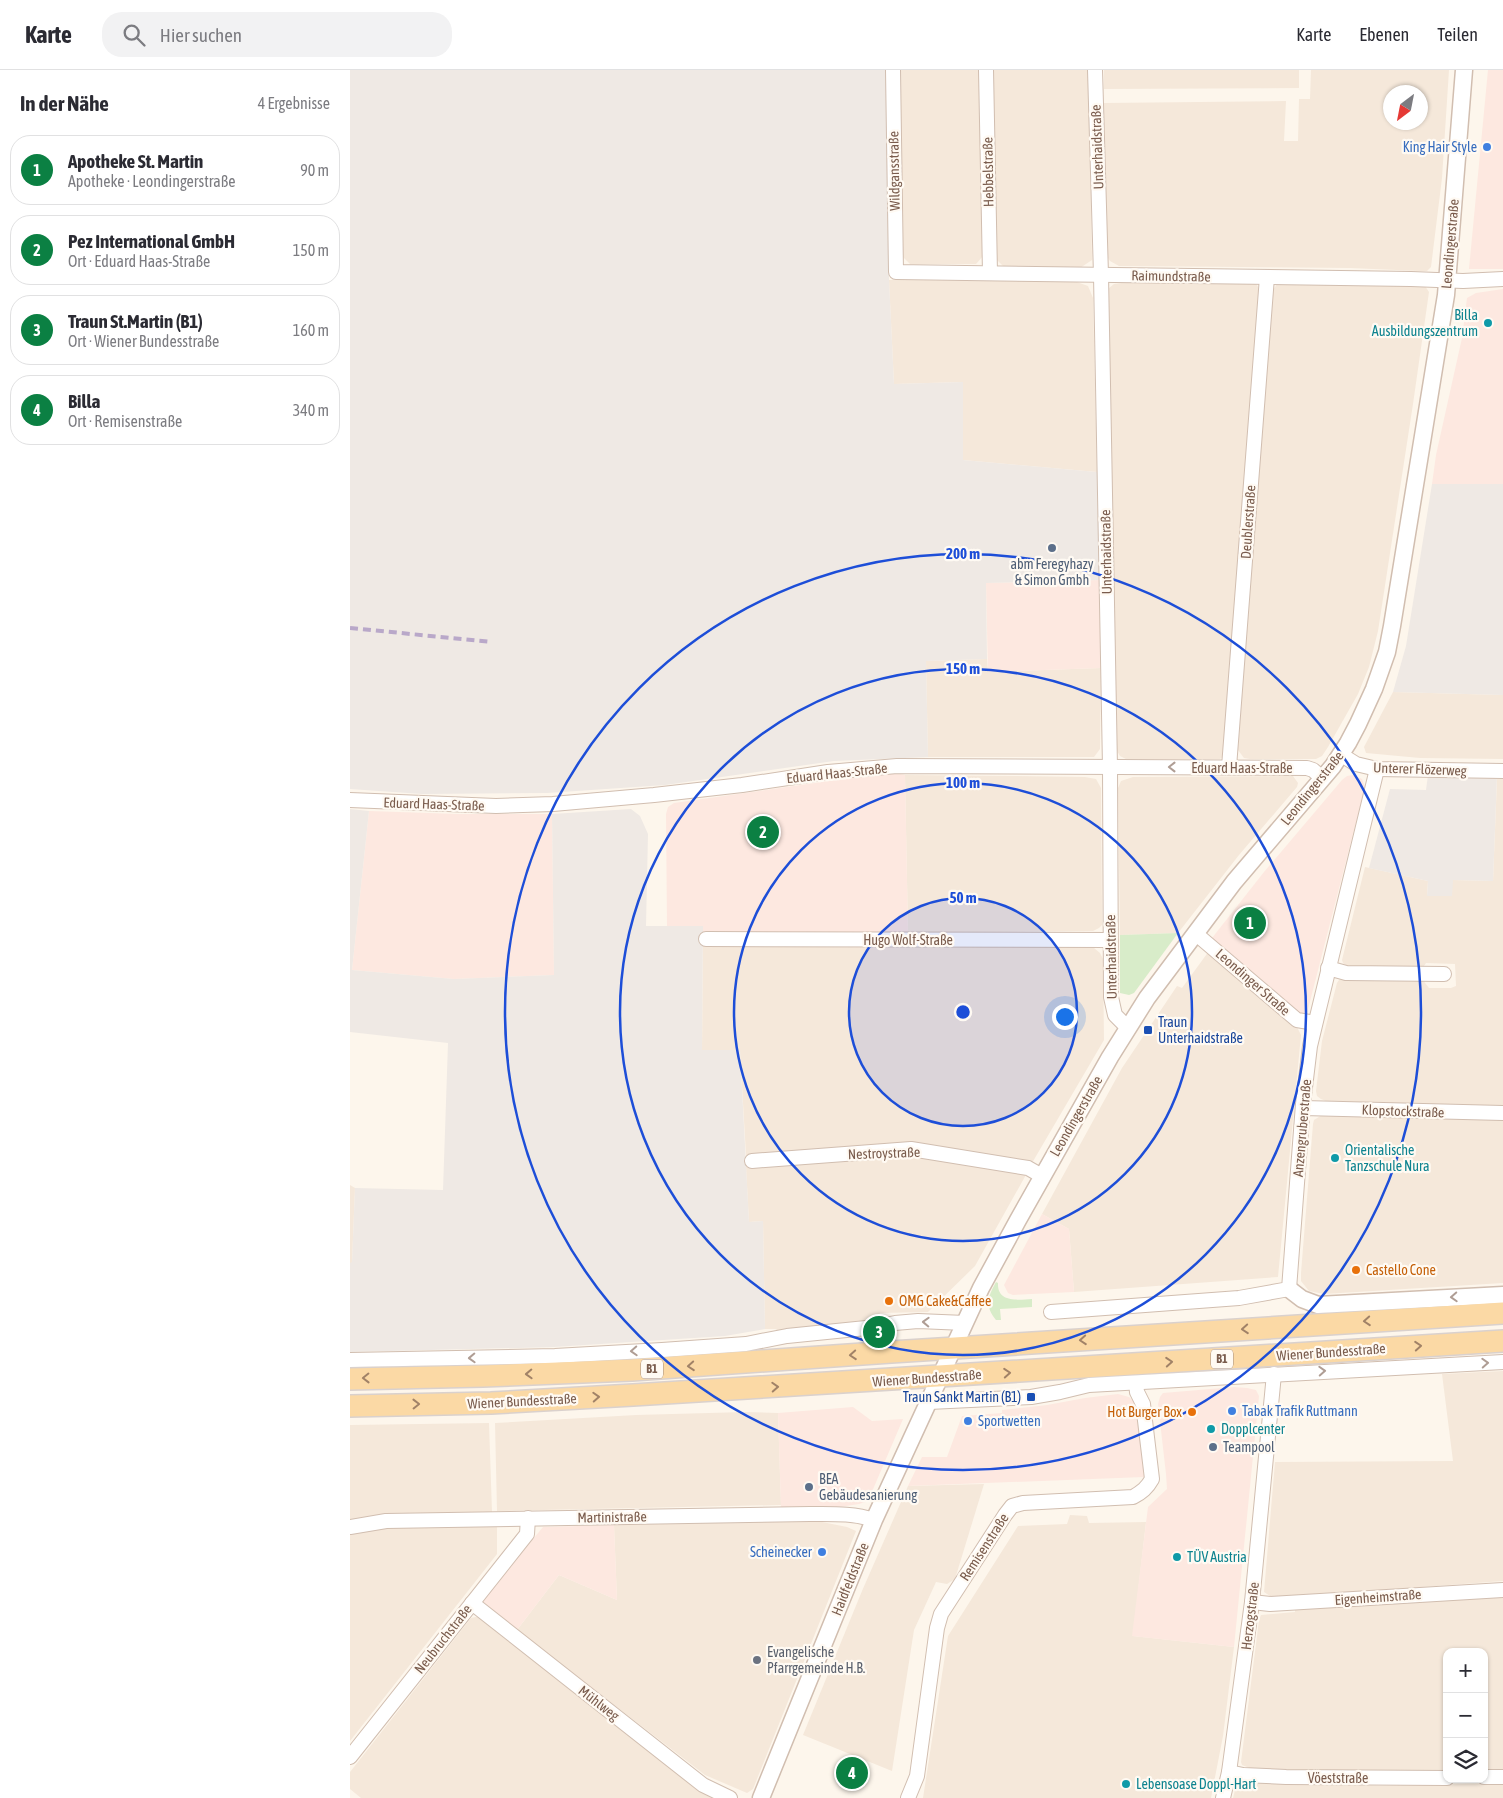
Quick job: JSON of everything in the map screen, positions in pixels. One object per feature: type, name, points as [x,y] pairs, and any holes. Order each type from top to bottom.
[{"type":"main road","name":"Wiener Bundesstraße","points":[[350,1406],[491,1403],[1503,1313]]},
{"type":"main road","name":"Wiener Bundesstraße","points":[[350,1379],[632,1370],[804,1358],[947,1363],[1503,1341]]},
{"type":"street","name":"Wildgansstraße","points":[[893,70],[896,272]]},
{"type":"street","name":"Hebbelstraße","points":[[986,70],[990,273]]},
{"type":"street","name":"Unterhaidstraße","points":[[1095,70],[1101,275],[1110,767],[1112,1007],[1120,1022],[1128,1028]]},
{"type":"street","name":"Leondingerstraße","points":[[947,1363],[981,1288],[1042,1176],[1128,1028],[1195,932],[1340,754],[1367,707],[1387,652],[1446,295],[1464,70]]},
{"type":"street","name":"Raimundstraße","points":[[896,272],[1447,280],[1503,279]]},
{"type":"street","name":"Deublerstraße","points":[[1229,768],[1267,277]]},
{"type":"street","name":"Unterer Flözerweg","points":[[1340,754],[1356,764],[1377,769],[1503,771]]},
{"type":"street","name":"Eduard Haas-Straße","points":[[350,800],[496,806],[552,804],[664,794],[828,772],[897,766],[1307,768],[1322,778]]},
{"type":"street","name":"Anzengruberstraße","points":[[1289,1289],[1303,1108],[1310,1046],[1377,769]]},
{"type":"street","name":"Leondinger Straße","points":[[1195,932],[1297,1020],[1315,1023]]},
{"type":"street","name":"Hugo Wolf-Straße","points":[[706,939],[1110,940]]},
{"type":"street","points":[[1328,968],[1346,972],[1444,974]]},
{"type":"street","name":"Klopstockstraße","points":[[1303,1108],[1503,1113]]},
{"type":"street","name":"Nestroystraße","points":[[752,1161],[911,1149],[1028,1168],[1042,1176]]},
{"type":"street","points":[[1051,1312],[1238,1298],[1289,1289],[1302,1299],[1318,1306],[1503,1295]]},
{"type":"street","points":[[350,1360],[555,1356],[746,1344],[787,1336],[918,1321],[965,1323]]},
{"type":"street","points":[[772,1339],[804,1358]]},
{"type":"street","name":"Wiener Bundesstraße","points":[[929,1402],[1031,1397],[1089,1385],[1503,1362]]},
{"type":"street","name":"Haidfeldstraße","points":[[760,1798],[874,1520],[947,1363]]},
{"type":"street","name":"Herzogstraße","points":[[1224,1798],[1252,1602],[1274,1374]]},
{"type":"street","name":"Remisenstraße","points":[[908,1798],[917,1776],[937,1628],[941,1614],[1005,1515],[1012,1506],[1023,1503],[1133,1497],[1143,1492],[1152,1479],[1143,1404],[1137,1392],[1136,1383]]},
{"type":"street","name":"Martinistraße","points":[[350,1527],[386,1521],[528,1518],[842,1514],[874,1520]]},
{"type":"street","name":"Neubruchstraße","points":[[350,1757],[527,1534],[528,1518]]},
{"type":"street","name":"Eigenheimstraße","points":[[1252,1602],[1270,1604],[1503,1590]]},
{"type":"street","name":"Mühlweg","points":[[472,1603],[703,1785],[730,1798]]},
{"type":"street","name":"Vöeststraße","points":[[1229,1772],[1243,1775],[1286,1777],[1443,1778]]},
{"type":"street","points":[[1488,1778],[1503,1777]]},
{"type":"shaded area","points":[[350,70],[887,70],[889,280],[894,384],[963,382],[963,460],[1097,472],[1099,580],[986,583],[987,659],[926,661],[928,757],[834,761],[665,785],[547,793],[422,794],[350,789]]},
{"type":"shaded area","points":[[899,70],[980,70],[983,256],[976,264],[910,264],[902,256]]},
{"type":"shaded area","points":[[993,70],[1089,70],[1092,260],[1080,268],[1005,268],[996,259]]},
{"type":"shaded area","points":[[1104,70],[1299,70],[1299,88],[1104,89]]},
{"type":"shaded area","points":[[1311,70],[1449,70],[1442,178],[1431,267],[1427,271],[1350,268],[1119,266],[1110,261],[1107,256],[1103,103],[1286,101],[1284,141],[1298,141],[1299,99],[1310,99]]},
{"type":"shaded area","points":[[1488,70],[1503,70],[1503,269],[1469,269]]},
{"type":"shaded area","points":[[889,280],[1074,281],[1088,286],[1093,298],[1097,472],[963,460],[963,382],[894,384]]},
{"type":"shaded area","points":[[1130,282],[1253,283],[1259,289],[1225,755],[1220,759],[1126,759],[1120,756],[1117,751],[1107,295],[1108,289],[1114,284]]},
{"type":"shaded area","points":[[1278,283],[1423,283],[1429,292],[1378,631],[1369,667],[1358,694],[1328,747],[1322,756],[1316,759],[1250,759],[1244,758],[1238,750],[1272,291]]},
{"type":"shaded area","points":[[1503,289],[1503,484],[1432,484],[1436,455],[1462,338],[1467,298],[1476,293]]},
{"type":"shaded area","points":[[1432,484],[1503,484],[1503,695],[1393,692],[1406,646]]},
{"type":"shaded area","points":[[1099,580],[1101,668],[988,672],[986,583]]},
{"type":"shaded area","points":[[987,659],[988,672],[1101,668],[1100,749],[1094,757],[928,757],[926,661]]},
{"type":"shaded area","points":[[1393,692],[1503,695],[1503,759],[1420,758],[1366,753],[1364,747]]},
{"type":"shaded area","points":[[892,772],[905,775],[908,933],[703,932],[702,926],[667,927],[666,814],[668,807],[674,803]]},
{"type":"shaded area","points":[[905,775],[1085,777],[1096,779],[1101,788],[1102,925],[1093,931],[908,933]]},
{"type":"shaded area","points":[[1353,775],[1362,779],[1365,787],[1307,1013],[1297,1014],[1212,938],[1264,872],[1342,780],[1347,776]]},
{"type":"shaded area","points":[[1428,775],[1497,776],[1493,881],[1453,880],[1452,896],[1427,896],[1428,881],[1369,868],[1390,789],[1426,790]]},
{"type":"shaded area","points":[[1293,776],[1298,783],[1297,787],[1239,855],[1178,933],[1120,935],[1118,788],[1121,781],[1133,777]]},
{"type":"shaded area","points":[[1497,779],[1503,779],[1503,1106],[1326,1101],[1321,1099],[1317,1096],[1316,1091],[1322,1041],[1339,980],[1344,978],[1422,979],[1429,988],[1451,988],[1456,986],[1455,964],[1426,963],[1422,969],[1347,966],[1343,963],[1342,960],[1365,867],[1428,881],[1427,895],[1453,880],[1493,881]]},
{"type":"shaded area","points":[[350,809],[369,811],[352,970],[454,979],[554,975],[552,814],[631,809],[640,816],[648,834],[646,926],[703,926],[702,1050],[740,1050],[749,1222],[763,1221],[765,1329],[725,1336],[554,1347],[350,1352],[350,1263],[352,1262],[355,1188],[443,1190],[448,1043],[350,1032]]},
{"type":"shaded area","points":[[369,811],[458,814],[552,814],[554,975],[454,979],[352,970]]},
{"type":"shaded area","points":[[1079,945],[1094,948],[1103,959],[1104,1040],[1032,1163],[914,1143],[746,1155],[740,1051],[702,1050],[703,946],[939,948]]},
{"type":"shaded area","points":[[1209,951],[1297,1027],[1301,1035],[1278,1277],[1074,1292],[1069,1229],[1042,1214],[1122,1068],[1177,986],[1182,988]]},
{"type":"shaded area","points":[[1322,1115],[1503,1119],[1503,1283],[1324,1294],[1309,1291],[1301,1281],[1301,1273],[1313,1124],[1314,1120]]},
{"type":"shaded area","points":[[915,1153],[1027,1173],[975,1266],[928,1312],[880,1313],[875,1322],[782,1332],[775,1329],[765,1329],[763,1221],[749,1222],[746,1167]]},
{"type":"shaded area","points":[[350,1185],[355,1188],[352,1263],[350,1263]]},
{"type":"shaded area","points":[[1042,1214],[1069,1229],[1074,1292],[1013,1295],[1008,1293],[1004,1285]]},
{"type":"shaded area","points":[[1503,1371],[1503,1581],[1273,1598],[1264,1592],[1275,1462],[1453,1461],[1442,1374]]},
{"type":"shaded area","points":[[1234,1387],[1256,1390],[1259,1396],[1234,1647],[1132,1636],[1148,1507],[1167,1489],[1158,1404],[1160,1397],[1163,1393]]},
{"type":"shaded area","points":[[1118,1394],[1129,1397],[1136,1403],[1144,1477],[908,1486],[922,1457],[947,1457],[962,1416],[1002,1413],[1002,1410]]},
{"type":"shaded area","points":[[853,1407],[872,1421],[903,1419],[868,1501],[840,1507],[781,1508],[778,1413]]},
{"type":"shaded area","points":[[778,1413],[781,1505],[497,1511],[495,1423],[636,1415]]},
{"type":"shaded area","points":[[489,1423],[492,1512],[391,1514],[378,1515],[350,1522],[350,1425]]},
{"type":"shaded area","points":[[984,1484],[955,1579],[947,1584],[936,1582],[914,1630],[892,1771],[803,1735],[862,1591],[908,1486]]},
{"type":"shaded area","points":[[1070,1515],[1087,1516],[1089,1523],[1146,1522],[1133,1636],[1234,1647],[1223,1736],[1211,1798],[923,1798],[948,1636],[1018,1526],[1067,1524]]},
{"type":"shaded area","points":[[817,1521],[847,1527],[856,1531],[753,1789],[747,1793],[705,1775],[517,1630],[559,1575],[617,1600],[614,1525]]},
{"type":"shaded area","points":[[497,1524],[497,1554],[350,1741],[350,1529]]},
{"type":"shaded area","points":[[614,1525],[617,1600],[559,1575],[517,1630],[482,1601],[543,1527]]},
{"type":"shaded area","points":[[1503,1595],[1503,1770],[1488,1770],[1488,1648],[1443,1648],[1443,1771],[1252,1769],[1242,1765],[1259,1620],[1261,1615],[1295,1612],[1295,1607]]},
{"type":"shaded area","points":[[479,1617],[700,1791],[713,1798],[361,1798],[350,1789],[350,1772],[471,1618]]},
{"type":"shaded area","points":[[1241,1782],[1379,1786],[1503,1783],[1503,1798],[1233,1798],[1236,1786]]},
{"type":"green space","points":[[1178,933],[1134,993],[1129,995],[1120,993],[1120,935]]},
{"type":"green space","points":[[996,1282],[1001,1294],[1005,1297],[1015,1300],[1032,1299],[1032,1307],[1000,1309],[1001,1320],[996,1320],[992,1315],[988,1301]]},
{"type":"railway","points":[[350,628],[492,642]]},
{"type":"place","name":"King Hair Style","points":[[1487,147]]},
{"type":"place","name":"Billa Ausbildungszentrum","points":[[1488,323]]},
{"type":"place","name":"abm Feregyhazy & Simon Gmbh","points":[[1052,548]]},
{"type":"place","name":"Pez International GmbH","points":[[763,832]]},
{"type":"place","name":"Apotheke St. Martin","points":[[1250,923]]},
{"type":"place","name":"Traun Unterhaidstraße","points":[[1148,1030]]},
{"type":"place","name":"Orientalische Tanzschule Nura","points":[[1335,1158]]},
{"type":"place","name":"Castello Cone","points":[[1356,1270]]},
{"type":"place","name":"OMG Cake&Caffee","points":[[889,1301]]},
{"type":"place","name":"Traun St.Martin (B1)","points":[[879,1332]]},
{"type":"place","name":"Traun Sankt Martin (B1)","points":[[1031,1397]]},
{"type":"place","name":"Tabak Trafik Ruttmann","points":[[1232,1411]]},
{"type":"place","name":"Hot Burger Box","points":[[1192,1412]]},
{"type":"place","name":"Sportwetten","points":[[968,1421]]},
{"type":"place","name":"Dopplcenter","points":[[1211,1429]]},
{"type":"place","name":"Teampool","points":[[1213,1447]]},
{"type":"place","name":"BEA Gebäudesanierung","points":[[809,1487]]},
{"type":"place","name":"Scheinecker","points":[[822,1552]]},
{"type":"place","name":"TÜV Austria","points":[[1177,1557]]},
{"type":"place","name":"Evangelische Pfarrgemeinde H.B.","points":[[757,1660]]},
{"type":"place","name":"Billa","points":[[852,1773]]},
{"type":"place","name":"Lebensoase Doppl-Hart","points":[[1126,1784]]}]
